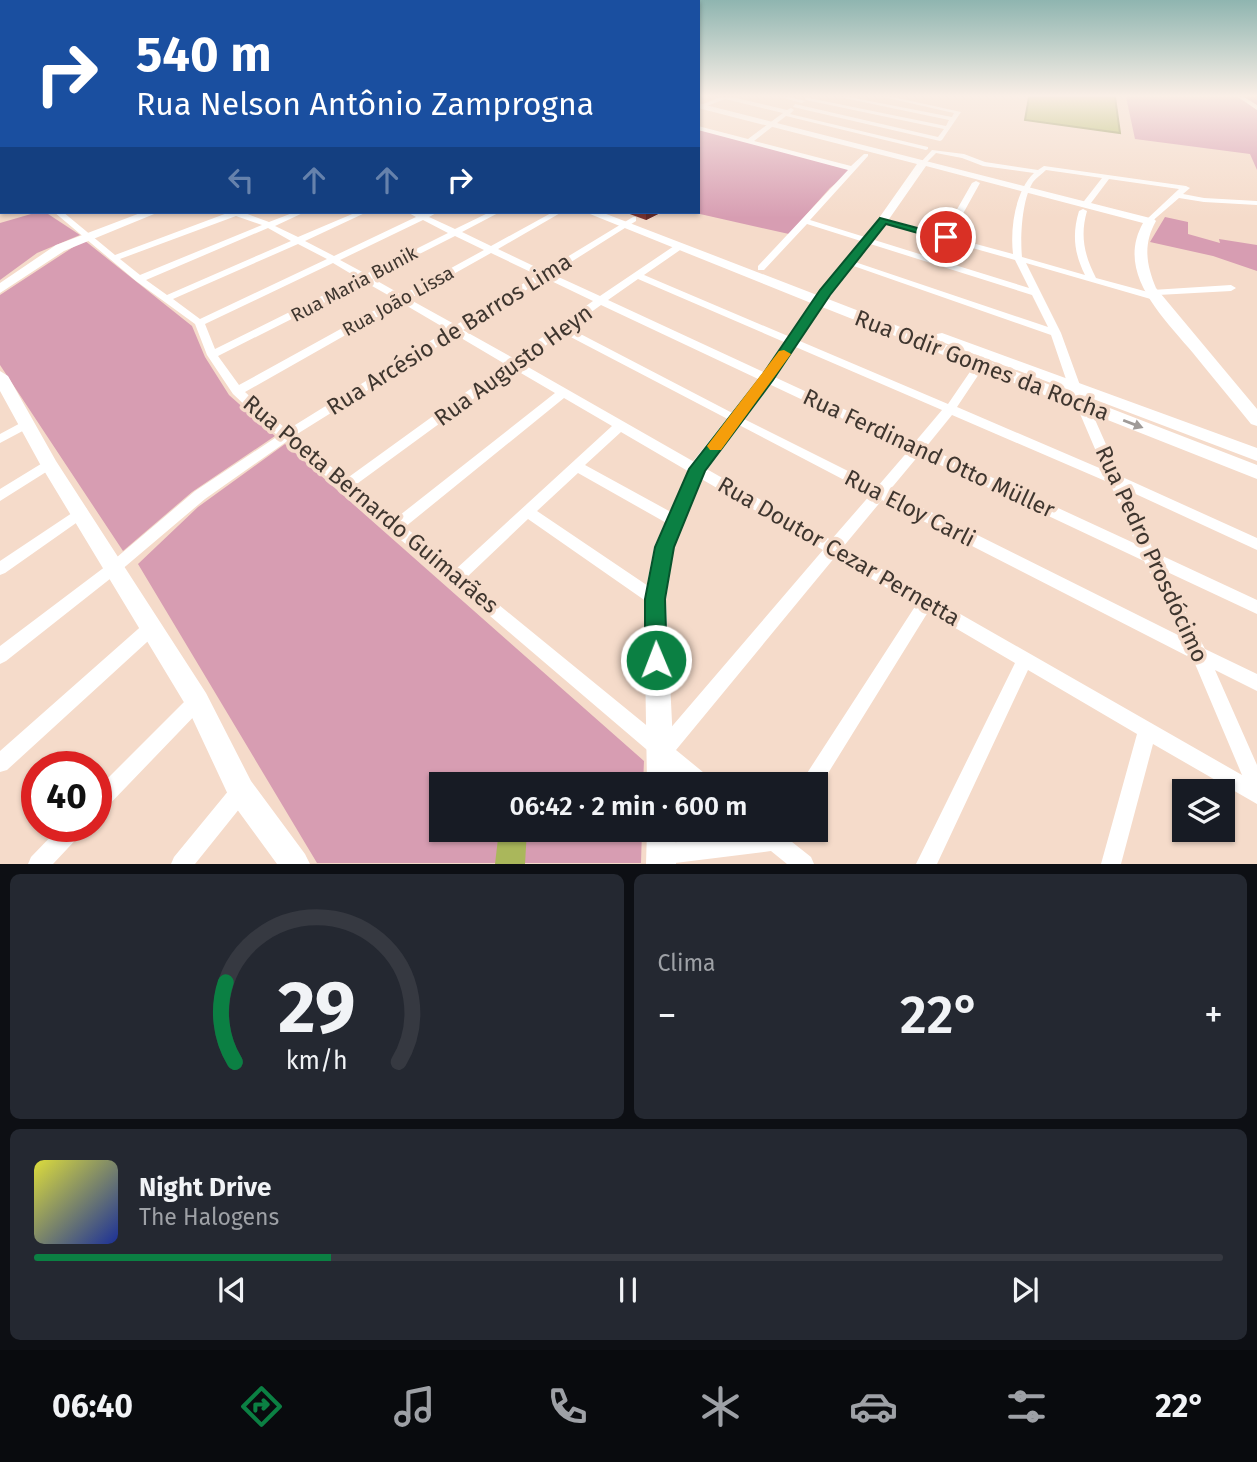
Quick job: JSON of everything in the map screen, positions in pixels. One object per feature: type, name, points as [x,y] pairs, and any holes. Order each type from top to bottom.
[{"type":"street","points":[[735,137],[853,169]]},
{"type":"street","points":[[750,141],[755,137]]},
{"type":"street","points":[[804,137],[866,155],[983,163],[1186,188]]},
{"type":"street","points":[[821,137],[926,158],[976,183],[1148,224]]},
{"type":"street","points":[[864,137],[1026,193]]},
{"type":"street","points":[[761,268],[866,155]]},
{"type":"street","points":[[662,772],[655,599],[664,547],[675,521],[698,469],[926,158]]},
{"type":"street","name":"Rua Pedro Prosdócimo","points":[[1042,170],[1029,182],[1018,227],[1018,257],[1055,333],[1075,388],[1149,557],[1199,653],[1257,787]]},
{"type":"street","points":[[1092,279],[1080,257],[1078,224],[1084,208],[1107,177]]},
{"type":"street","points":[[946,237],[976,183]]},
{"type":"street","points":[[1186,188],[1148,224],[1140,245],[1140,260],[1153,295],[1257,420]]},
{"type":"street","points":[[1178,195],[1204,200],[1257,203]]},
{"type":"street","name":"Rua Poeta Bernardo Guimarães","points":[[63,214],[139,279],[199,323],[212,355],[237,391],[286,436],[687,772]]},
{"type":"street","points":[[0,289],[60,247],[147,214]]},
{"type":"street","points":[[114,258],[231,214]]},
{"type":"street","name":"Rua Doutor Cezar Pernetta","points":[[241,214],[268,225],[365,277],[1257,794]]},
{"type":"street","points":[[139,279],[296,214]]},
{"type":"street","points":[[168,298],[358,214]]},
{"type":"street","points":[[199,323],[422,214]]},
{"type":"street","name":"Rua Ferdinand Otto Müller","points":[[422,214],[454,233],[1257,607]]},
{"type":"street","name":"Rua Maria Bunik","points":[[212,355],[492,214]]},
{"type":"street","name":"Rua João Lissa","points":[[237,391],[554,214]]},
{"type":"street","name":"Rua Odir Gomes da Rocha","points":[[598,214],[761,268],[981,365],[1257,472]]},
{"type":"street","name":"Rua Odir Gomes da Rocha","points":[[617,214],[680,246],[1257,455]]},
{"type":"street","points":[[883,220],[1153,295],[1231,288]]},
{"type":"street","points":[[806,221],[1035,293]]},
{"type":"street","name":"Rua Arcésio de Barros Lima","points":[[0,656],[115,567],[200,495],[286,436],[628,222]]},
{"type":"street","name":"Rua Augusto Heyn","points":[[346,485],[680,246]]},
{"type":"street","points":[[849,263],[1055,333]]},
{"type":"street","points":[[639,276],[791,343],[951,408],[1257,544]]},
{"type":"street","name":"Rua Eloy Carli","points":[[564,329],[736,420],[1257,683]]},
{"type":"street","points":[[662,752],[951,408],[981,365]]},
{"type":"street","points":[[0,376],[49,464],[197,701],[241,791],[295,863]]},
{"type":"street","points":[[394,528],[564,392]]},
{"type":"street","points":[[0,439],[28,423]]},
{"type":"street","points":[[457,577],[620,426]]},
{"type":"street","points":[[0,496],[49,464]]},
{"type":"street","points":[[576,466],[675,521]]},
{"type":"street","points":[[527,511],[655,599]]},
{"type":"street","points":[[0,569],[81,512]]},
{"type":"street","points":[[818,772],[926,602]]},
{"type":"street","points":[[0,763],[152,627]]},
{"type":"street","points":[[926,863],[1025,659]]},
{"type":"street","points":[[112,788],[197,701]]},
{"type":"street","points":[[1111,863],[1147,730]]},
{"type":"street","points":[[181,863],[241,791]]},
{"type":"street","points":[[38,863],[59,842]]},
{"type":"street","points":[[661,849],[710,842]]},
{"type":"street","points":[[782,842],[804,863]]},
{"type":"shaded area","points":[[700,137],[729,137],[853,170],[830,188],[789,234],[700,214]]},
{"type":"shaded area","points":[[1257,137],[1257,170],[1250,154],[1135,139]]},
{"type":"shaded area","points":[[31,214],[48,214],[80,235],[37,253],[0,280],[0,223]]},
{"type":"shaded area","points":[[1165,217],[1188,222],[1188,234],[1220,243],[1219,239],[1257,245],[1257,271],[1213,256],[1150,242]]},
{"type":"shaded area","points":[[84,240],[192,326],[205,357],[229,395],[275,436],[192,492],[123,551],[0,365],[0,295]]},
{"type":"shaded area","points":[[285,444],[644,761],[644,772],[429,772],[429,842],[642,842],[641,863],[317,863],[138,564],[198,507]]},
{"type":"waterway","points":[[510,864],[512,842]]},
{"type":"slow traffic","points":[[715,446],[784,354]]},
{"type":"route","points":[[656,660],[655,599],[664,547],[698,469],[768,377],[825,293],[883,220],[946,237]]}]
